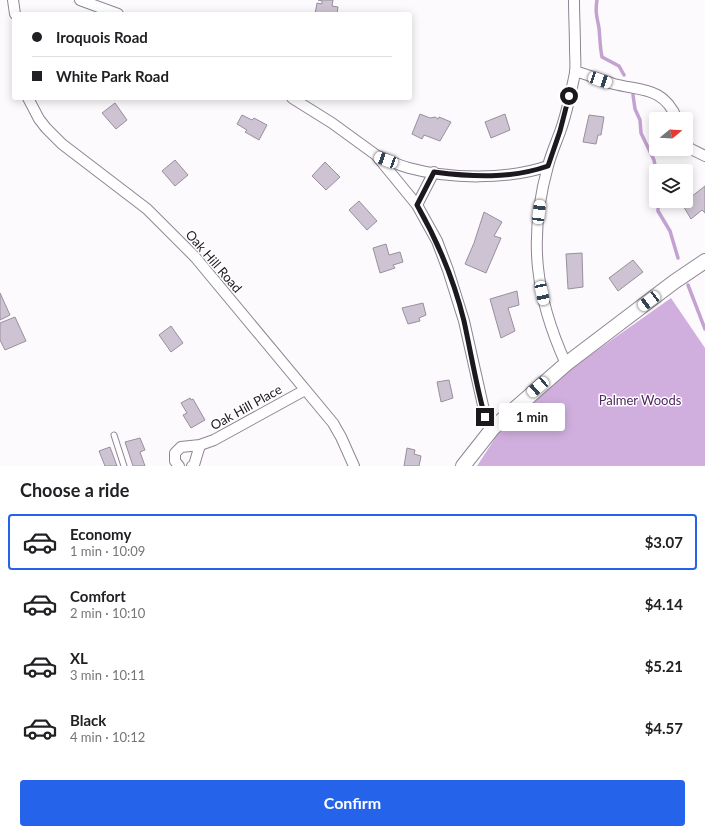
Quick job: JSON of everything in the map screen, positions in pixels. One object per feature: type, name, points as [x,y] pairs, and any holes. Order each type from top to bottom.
[{"type":"street","points":[[13,0],[15,12]]},
{"type":"street","points":[[80,0],[113,12]]},
{"type":"street","points":[[566,364],[552,333],[544,307],[539,280],[537,226],[548,166],[560,131],[575,71],[574,0]]},
{"type":"street","points":[[575,71],[612,84],[644,89],[658,94],[672,108],[673,112]]},
{"type":"street","name":"Oak Hill Road","points":[[29,100],[39,119],[51,134],[147,209],[195,257],[333,423],[354,466]]},
{"type":"street","points":[[295,100],[332,123],[376,156],[417,205],[437,241],[448,270],[464,321],[485,417],[493,428]]},
{"type":"street","points":[[693,150],[705,156]]},
{"type":"street","points":[[376,156],[408,168],[477,176],[507,175],[535,171],[548,166]]},
{"type":"street","points":[[417,205],[434,172]]},
{"type":"street","points":[[463,466],[493,428],[566,364],[674,282],[705,261]]},
{"type":"street","name":"Oak Hill Place","points":[[179,466],[175,461],[175,453],[181,448],[200,445],[214,440],[305,390]]},
{"type":"street","points":[[192,466],[194,465],[200,445]]},
{"type":"lane","points":[[114,435],[124,466]]},
{"type":"green space","name":"Palmer Woods","points":[[671,298],[705,348],[705,466],[477,466],[514,409]]},
{"type":"building","points":[[318,0],[333,0],[332,6],[338,7],[337,12],[315,12],[317,3],[322,4],[322,1]]},
{"type":"building","points":[[115,103],[127,120],[116,129],[102,113]]},
{"type":"building","points":[[420,114],[430,118],[435,117],[438,119],[439,117],[451,122],[440,141],[424,135],[422,139],[412,134]]},
{"type":"building","points":[[505,114],[510,130],[491,138],[485,122]]},
{"type":"building","points":[[242,115],[252,120],[254,118],[267,125],[259,140],[245,132],[247,130],[237,124]]},
{"type":"building","points":[[589,115],[604,117],[601,135],[598,135],[596,144],[583,142]]},
{"type":"building","points":[[175,160],[188,175],[175,186],[162,171]]},
{"type":"building","points":[[325,162],[340,177],[326,190],[312,176]]},
{"type":"building","points":[[705,186],[705,213],[702,210],[691,219],[684,208],[693,208],[693,195]]},
{"type":"building","points":[[359,201],[377,221],[367,230],[349,210]]},
{"type":"building","points":[[484,212],[502,222],[494,236],[501,238],[486,273],[465,264],[474,243]]},
{"type":"building","points":[[386,244],[389,255],[400,252],[403,262],[393,265],[395,268],[380,273],[373,248]]},
{"type":"building","points":[[582,253],[583,287],[568,289],[566,254]]},
{"type":"building","points":[[633,260],[643,272],[618,291],[609,278]]},
{"type":"building","points":[[517,291],[519,305],[508,308],[515,331],[501,338],[490,299]]},
{"type":"building","points":[[0,293],[10,315],[0,320]]},
{"type":"building","points":[[423,303],[426,315],[419,318],[420,321],[408,324],[402,308]]},
{"type":"building","points":[[15,317],[26,341],[5,350],[0,340],[0,323]]},
{"type":"building","points":[[171,326],[183,343],[171,352],[159,335]]},
{"type":"building","points":[[449,380],[453,398],[441,402],[437,382]]},
{"type":"building","points":[[190,398],[191,400],[193,399],[205,420],[191,428],[183,415],[187,413],[181,403]]},
{"type":"building","points":[[140,438],[145,450],[140,452],[145,466],[133,466],[125,442]]},
{"type":"building","points":[[110,447],[117,466],[105,466],[99,451]]},
{"type":"building","points":[[407,448],[415,450],[414,454],[421,456],[419,466],[404,466]]},
{"type":"waterway","points":[[597,0],[596,14],[602,57],[619,66],[624,75]]},
{"type":"waterway","points":[[633,95],[635,109],[640,120],[641,133],[655,164]]},
{"type":"waterway","points":[[658,208],[658,211],[670,231],[678,258]]},
{"type":"waterway","points":[[688,285],[705,329]]},
{"type":"route","points":[[485,417],[458,299],[437,241],[417,205],[434,172],[477,176],[507,175],[535,171],[548,166],[560,131],[569,96]]}]
